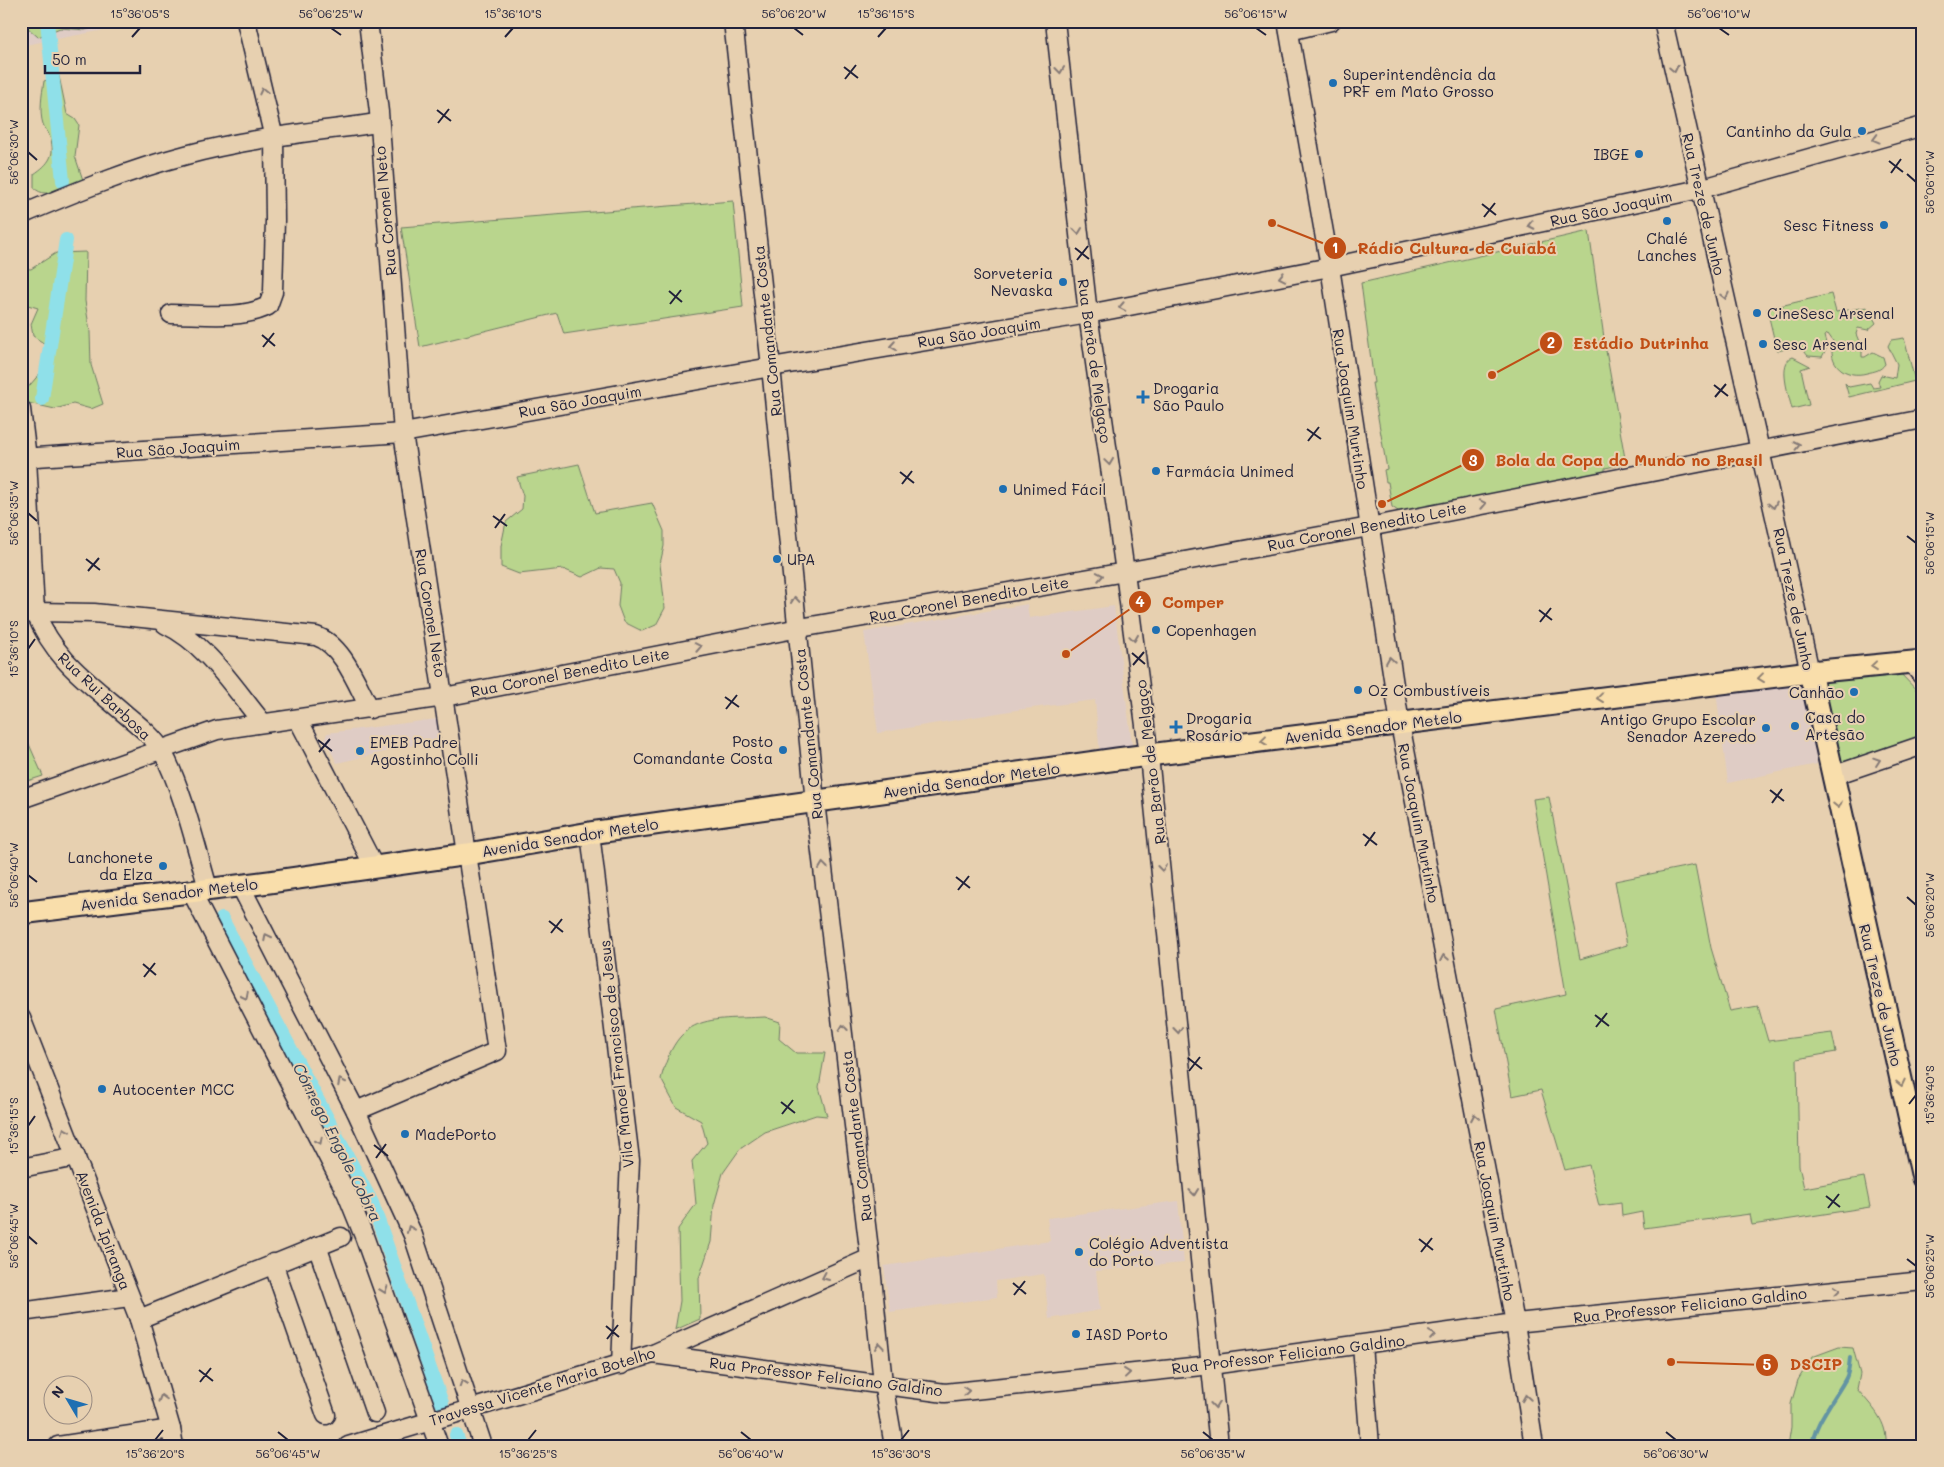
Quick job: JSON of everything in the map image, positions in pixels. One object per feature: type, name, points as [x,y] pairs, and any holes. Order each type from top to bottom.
[{"type":"main road","name":"Avenida Senador Metelo","points":[[21,913],[468,854],[590,833],[1149,756],[1810,672],[1919,667]]},
{"type":"main road","name":"Rua Treze de Junho","points":[[1810,672],[1923,1178]]},
{"type":"street","points":[[172,314],[240,314],[258,311],[268,306],[272,292],[274,256],[274,138],[246,21]]},
{"type":"street","name":"Rua Coronel Neto","points":[[356,1111],[497,1051],[403,433],[378,112],[368,21]]},
{"type":"street","name":"Rua Comandante Costa","points":[[733,21],[772,367],[815,802],[870,1258],[883,1384],[894,1446]]},
{"type":"street","name":"Rua Barão de Melgaço","points":[[1055,21],[1088,314],[1126,572],[1149,756],[1219,1446]]},
{"type":"street","points":[[1288,26],[1331,21]]},
{"type":"street","name":"Rua Treze de Junho","points":[[1663,21],[1810,672]]},
{"type":"street","name":"Rua Joaquim Murtinho","points":[[1288,26],[1330,267],[1400,724],[1515,1323],[1534,1446]]},
{"type":"street","points":[[21,215],[105,180],[187,154],[274,138],[378,123]]},
{"type":"street","name":"Rua São Joaquim","points":[[24,458],[403,433],[772,367],[1088,314],[1330,267],[1700,189],[1923,126]]},
{"type":"street","name":"Rua Rui Barbosa","points":[[21,409],[28,613],[59,655],[144,730],[161,750],[179,794],[200,889],[347,1194],[364,1236],[439,1446]]},
{"type":"street","name":"Rua Coronel Benedito Leite","points":[[21,799],[217,730],[444,697],[798,628],[1126,572],[1369,527],[1923,419]]},
{"type":"street","points":[[28,613],[94,613],[316,636],[324,639],[337,652],[370,709]]},
{"type":"street","points":[[158,620],[181,632],[205,652],[262,722]]},
{"type":"street","points":[[298,718],[374,866]]},
{"type":"street","points":[[1832,776],[1923,745]]},
{"type":"street","name":"Vila Manoel Francisco de Jesus","points":[[590,833],[630,1160],[621,1365]]},
{"type":"street","points":[[240,885],[356,1111],[413,1235],[484,1446]]},
{"type":"street","name":"Avenida Ipiranga","points":[[21,1018],[139,1319],[172,1437]]},
{"type":"street","points":[[21,1168],[76,1157]]},
{"type":"street","points":[[139,1319],[272,1263],[341,1237]]},
{"type":"street","points":[[317,1246],[375,1413]]},
{"type":"street","name":"Travessa Vicente Maria Botelho","points":[[348,1446],[471,1407],[621,1365],[653,1354],[870,1258]]},
{"type":"street","points":[[272,1263],[326,1415]]},
{"type":"street","name":"Rua Professor Feliciano Galdino","points":[[653,1354],[945,1393],[1211,1365],[1515,1323],[1923,1281]]},
{"type":"street","points":[[21,1312],[130,1297]]},
{"type":"street","points":[[1362,1345],[1370,1446]]},
{"type":"street","points":[[58,1446],[172,1437]]},
{"type":"shaded area","points":[[21,21],[152,21],[25,45],[21,33]]},
{"type":"shaded area","points":[[1027,604],[1029,618],[1114,606],[1133,752],[1100,756],[1095,700],[1016,710],[878,733],[864,632]]},
{"type":"shaded area","name":"Antigo Grupo Escolar Senador Azeredo","points":[[1804,682],[1817,764],[1728,783],[1716,692]]},
{"type":"shaded area","name":"EMEB Padre Agostinho Colli","points":[[437,719],[443,722],[445,738],[337,763],[325,739],[327,733]]},
{"type":"shaded area","name":"Colégio Adventista do Porto","points":[[1178,1201],[1184,1263],[1096,1271],[1100,1310],[1049,1319],[1044,1274],[996,1281],[997,1297],[890,1312],[884,1266],[1050,1241],[1047,1218]]},
{"type":"green space","points":[[25,21],[130,21],[110,23],[85,30],[60,28],[38,37],[28,28]]},
{"type":"green space","points":[[59,76],[67,114],[75,119],[79,125],[75,156],[83,180],[58,191],[45,193],[39,192],[34,188],[34,174],[44,166],[52,153],[51,142],[42,119],[42,97],[44,81]]},
{"type":"green space","points":[[733,201],[743,307],[564,334],[557,313],[420,347],[401,227]]},
{"type":"green space","points":[[1589,231],[1605,345],[1626,464],[1605,468],[1605,472],[1401,513],[1392,507],[1384,470],[1387,469],[1372,383],[1374,383],[1361,283]]},
{"type":"green space","points":[[86,252],[85,301],[90,332],[91,365],[103,404],[91,409],[73,404],[55,409],[28,403],[25,391],[41,372],[45,344],[33,336],[31,324],[38,308],[21,303],[21,268],[31,269],[56,253]]},
{"type":"green space","points":[[1831,294],[1836,312],[1867,307],[1876,323],[1868,330],[1858,328],[1856,334],[1862,349],[1862,357],[1873,352],[1883,357],[1885,364],[1879,369],[1859,374],[1845,372],[1835,363],[1832,349],[1833,341],[1828,334],[1824,336],[1827,347],[1822,357],[1808,356],[1800,346],[1777,351],[1767,309]]},
{"type":"green space","points":[[1904,338],[1915,381],[1849,397],[1845,383],[1849,387],[1870,383],[1873,388],[1880,387],[1878,381],[1881,375],[1895,378],[1897,364],[1888,346],[1891,340]]},
{"type":"green space","points":[[1793,357],[1810,366],[1801,369],[1809,405],[1792,409],[1785,372],[1788,360]]},
{"type":"green space","points":[[579,464],[595,513],[652,503],[664,531],[664,546],[660,564],[665,608],[656,625],[642,631],[624,622],[618,606],[620,583],[614,569],[601,568],[582,577],[563,569],[519,574],[501,567],[501,546],[506,522],[522,509],[523,496],[517,477]]},
{"type":"green space","points":[[1899,672],[1923,697],[1923,737],[1847,765],[1840,764],[1823,686],[1828,679]]},
{"type":"green space","points":[[21,726],[43,776],[21,783]]},
{"type":"green space","points":[[1549,797],[1580,959],[1627,945],[1615,881],[1695,865],[1711,948],[1730,1011],[1758,1006],[1768,1041],[1832,1033],[1836,1052],[1797,1059],[1799,1166],[1804,1188],[1864,1177],[1870,1207],[1752,1225],[1750,1214],[1644,1228],[1642,1212],[1622,1216],[1621,1203],[1599,1206],[1589,1165],[1565,1170],[1541,1090],[1512,1096],[1496,1009],[1566,994],[1533,799]]},
{"type":"green space","points":[[765,1017],[780,1022],[779,1039],[796,1053],[825,1053],[819,1087],[827,1116],[816,1115],[765,1132],[740,1149],[723,1173],[714,1205],[711,1242],[699,1278],[700,1319],[675,1330],[680,1301],[678,1229],[696,1204],[692,1161],[707,1143],[701,1121],[676,1107],[661,1079],[676,1042],[686,1031],[698,1024],[711,1021]]},
{"type":"green space","points":[[1839,1347],[1853,1348],[1860,1374],[1857,1389],[1882,1422],[1886,1446],[1788,1446],[1791,1427],[1791,1404],[1798,1380],[1812,1357]]},
{"type":"waterway","name":"Córrego Engole Cobra","points":[[47,21],[63,181]]},
{"type":"waterway","name":"Córrego Engole Cobra","points":[[42,399],[66,240]]},
{"type":"waterway","name":"Córrego Engole Cobra","points":[[222,919],[372,1203],[442,1403]]},
{"type":"waterway","points":[[1813,1446],[1813,1439],[1820,1421],[1847,1376],[1850,1358]]},
{"type":"waterway","name":"Córrego Engole Cobra","points":[[456,1435],[460,1446]]},
{"type":"place","name":"Superintendência da PRF em Mato Grosso","points":[[1333,83]]},
{"type":"place","name":"Cantinho da Gula","points":[[1862,131]]},
{"type":"place","name":"IBGE","points":[[1639,154]]},
{"type":"place","name":"Chalé Lanches","points":[[1667,221]]},
{"type":"place","name":"Rádio Cultura de Cuiabá","points":[[1272,223]]},
{"type":"place","name":"Sesc Fitness","points":[[1884,225]]},
{"type":"place","name":"Sorveteria Nevaska","points":[[1063,282]]},
{"type":"place","name":"CineSesc Arsenal","points":[[1757,313]]},
{"type":"place","name":"Sesc Arsenal","points":[[1763,344]]},
{"type":"place","name":"Estádio Dutrinha","points":[[1492,375]]},
{"type":"place","name":"Drogaria São Paulo","points":[[1143,397]]},
{"type":"place","name":"Farmácia Unimed","points":[[1156,471]]},
{"type":"place","name":"Unimed Fácil","points":[[1003,489]]},
{"type":"place","name":"Bola da Copa do Mundo no Brasil","points":[[1382,504]]},
{"type":"place","name":"UPA","points":[[777,559]]},
{"type":"place","name":"Copenhagen","points":[[1156,630]]},
{"type":"place","name":"Comper","points":[[1066,654]]},
{"type":"place","name":"Oz Combustíveis","points":[[1358,690]]},
{"type":"place","name":"Canhão","points":[[1854,692]]},
{"type":"place","name":"Casa do Artesão","points":[[1795,726]]},
{"type":"place","name":"Drogaria Rosário","points":[[1176,727]]},
{"type":"place","name":"Antigo Grupo Escolar Senador Azeredo","points":[[1766,728]]},
{"type":"place","name":"Posto Comandante Costa","points":[[783,750]]},
{"type":"place","name":"EMEB Padre Agostinho Colli","points":[[360,751]]},
{"type":"place","name":"Lanchonete da Elza","points":[[163,866]]},
{"type":"place","name":"Autocenter MCC","points":[[102,1089]]},
{"type":"place","name":"MadePorto","points":[[405,1134]]},
{"type":"place","name":"Colégio Adventista do Porto","points":[[1079,1252]]},
{"type":"place","name":"IASD Porto","points":[[1076,1334]]},
{"type":"place","name":"DSCIP","points":[[1671,1362]]}]
